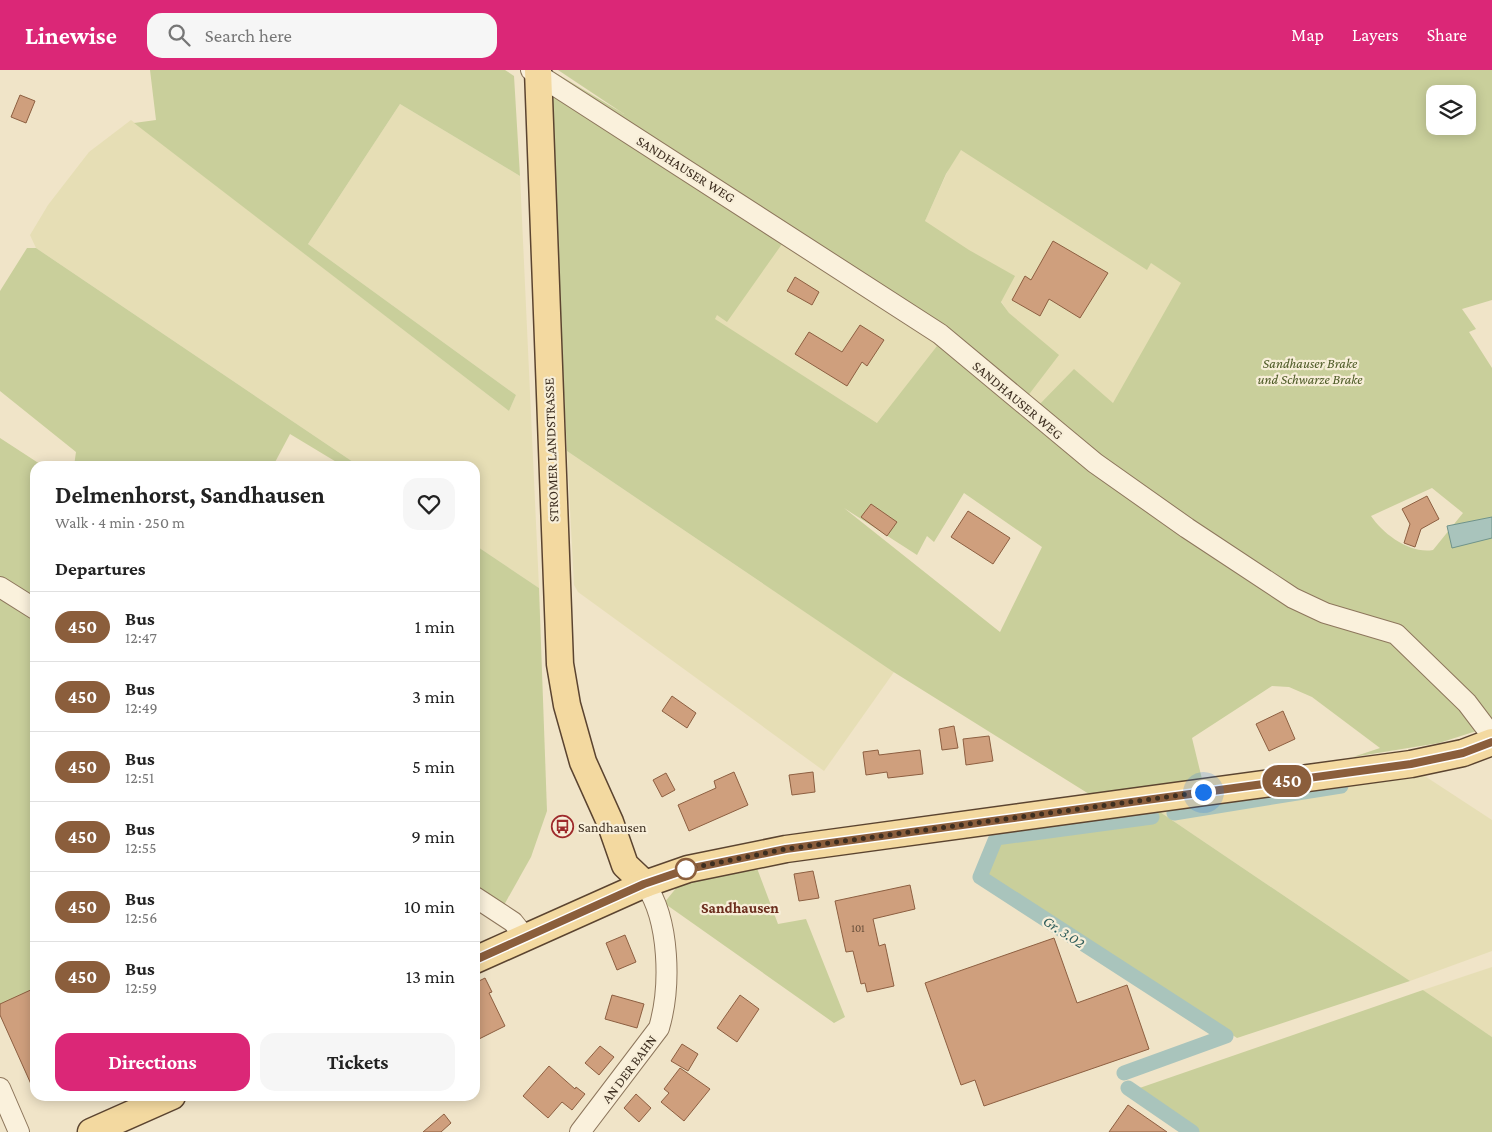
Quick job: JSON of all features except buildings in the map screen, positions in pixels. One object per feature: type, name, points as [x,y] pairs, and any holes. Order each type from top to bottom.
[{"type":"main road","name":"STROMER LANDSTRASSE","points":[[535,72],[560,664],[567,705],[583,762],[610,822],[625,866],[644,884]]},
{"type":"main road","points":[[480,958],[644,884],[700,865],[786,849],[1411,764],[1463,753],[1492,742]]},
{"type":"main road","points":[[92,1132],[161,1101]]},
{"type":"street","name":"SANDHAUSER WEG","points":[[535,72],[940,334],[1095,463],[1186,528],[1293,598],[1325,614],[1396,634],[1468,703],[1492,736]]},
{"type":"street","points":[[0,587],[30,606]]},
{"type":"street","name":"AN DER BAHN","points":[[580,1132],[659,1028],[664,1012],[666,972],[661,924],[655,899],[644,884]]},
{"type":"street","points":[[480,900],[513,922],[525,937]]},
{"type":"street","points":[[0,1088],[19,1132]]},
{"type":"shaded area","points":[[400,104],[520,176],[539,588],[480,548],[480,461],[352,461],[36,248],[30,235],[48,205],[89,152],[131,120],[509,411],[516,395],[308,244]]},
{"type":"shaded area","points":[[962,140],[1189,287],[1115,406],[1038,409],[1026,398],[1026,340],[1001,301],[923,225]]},
{"type":"shaded area","points":[[773,231],[934,342],[1022,423],[888,430],[714,319],[721,304]]},
{"type":"shaded area","points":[[567,451],[894,672],[824,771],[578,592],[574,585]]},
{"type":"shaded area","points":[[1414,769],[1492,820],[1492,951],[1410,981],[1160,812]]},
{"type":"shaded area","points":[[1492,967],[1492,1037],[1423,990]]},
{"type":"green space","points":[[150,70],[505,70],[514,76],[520,176],[400,104],[308,244],[516,395],[509,411],[134,123],[156,120]]},
{"type":"green space","name":"Sandhauser Brake und Schwarze Brake","points":[[551,70],[624,114],[558,70],[1492,70],[1492,300],[1462,309],[1476,329],[1469,332],[1492,368],[1492,726],[1439,743],[1353,757],[1380,748],[1312,697],[1289,687],[1272,686],[1192,738],[1202,779],[1089,794],[892,671],[567,451],[555,216]],"holes":[[[961,150],[1147,270],[1151,263],[1181,283],[1113,403],[1074,369],[1037,407],[1027,397],[1059,355],[1009,313],[1001,302],[1015,276],[969,250],[925,221],[946,174]],[[782,244],[924,333],[937,346],[877,423],[715,319],[717,315],[727,322]],[[1432,488],[1463,513],[1433,550],[1415,549],[1406,546],[1390,536],[1371,516]],[[964,493],[1042,547],[1000,632],[844,508],[917,555],[927,536],[934,542]]]},
{"type":"green space","points":[[27,248],[36,248],[352,461],[335,461],[290,434],[276,461],[75,461],[76,452],[0,391],[0,291]]},
{"type":"green space","points":[[0,438],[35,461],[30,461],[30,599],[0,578]]},
{"type":"green space","points":[[480,548],[539,588],[547,811],[531,857],[504,905],[480,888]]},
{"type":"green space","points":[[0,598],[30,617],[30,993],[0,1008]]},
{"type":"green space","points":[[1160,812],[1410,981],[1237,1038],[986,877],[1002,834]]},
{"type":"green space","points":[[755,863],[778,924],[806,919],[845,1017],[834,1023],[664,903],[677,887],[696,877]]},
{"type":"green space","points":[[1423,990],[1492,1037],[1492,1132],[1184,1132],[1128,1092]]},
{"type":"water","points":[[1492,517],[1492,538],[1452,548],[1447,526]]},
{"type":"waterway","name":"Gr. 3.02","points":[[1174,813],[1341,786]]},
{"type":"waterway","name":"Gr. 3.02","points":[[1124,1073],[1226,1036],[980,877],[996,838],[1152,817]]},
{"type":"waterway","name":"Gr. 3.02","points":[[1128,1088],[1192,1132]]},
{"type":"bus line","name":"450","points":[[480,958],[644,884],[700,865],[786,849],[1411,764],[1463,753],[1492,742]]},
{"type":"place","name":"Sandhausen","points":[[562,827]]},
{"type":"district","name":"Sandhausen","points":[[740,908]]},
{"type":"route","points":[[686,869],[786,849],[1203,792]]}]
